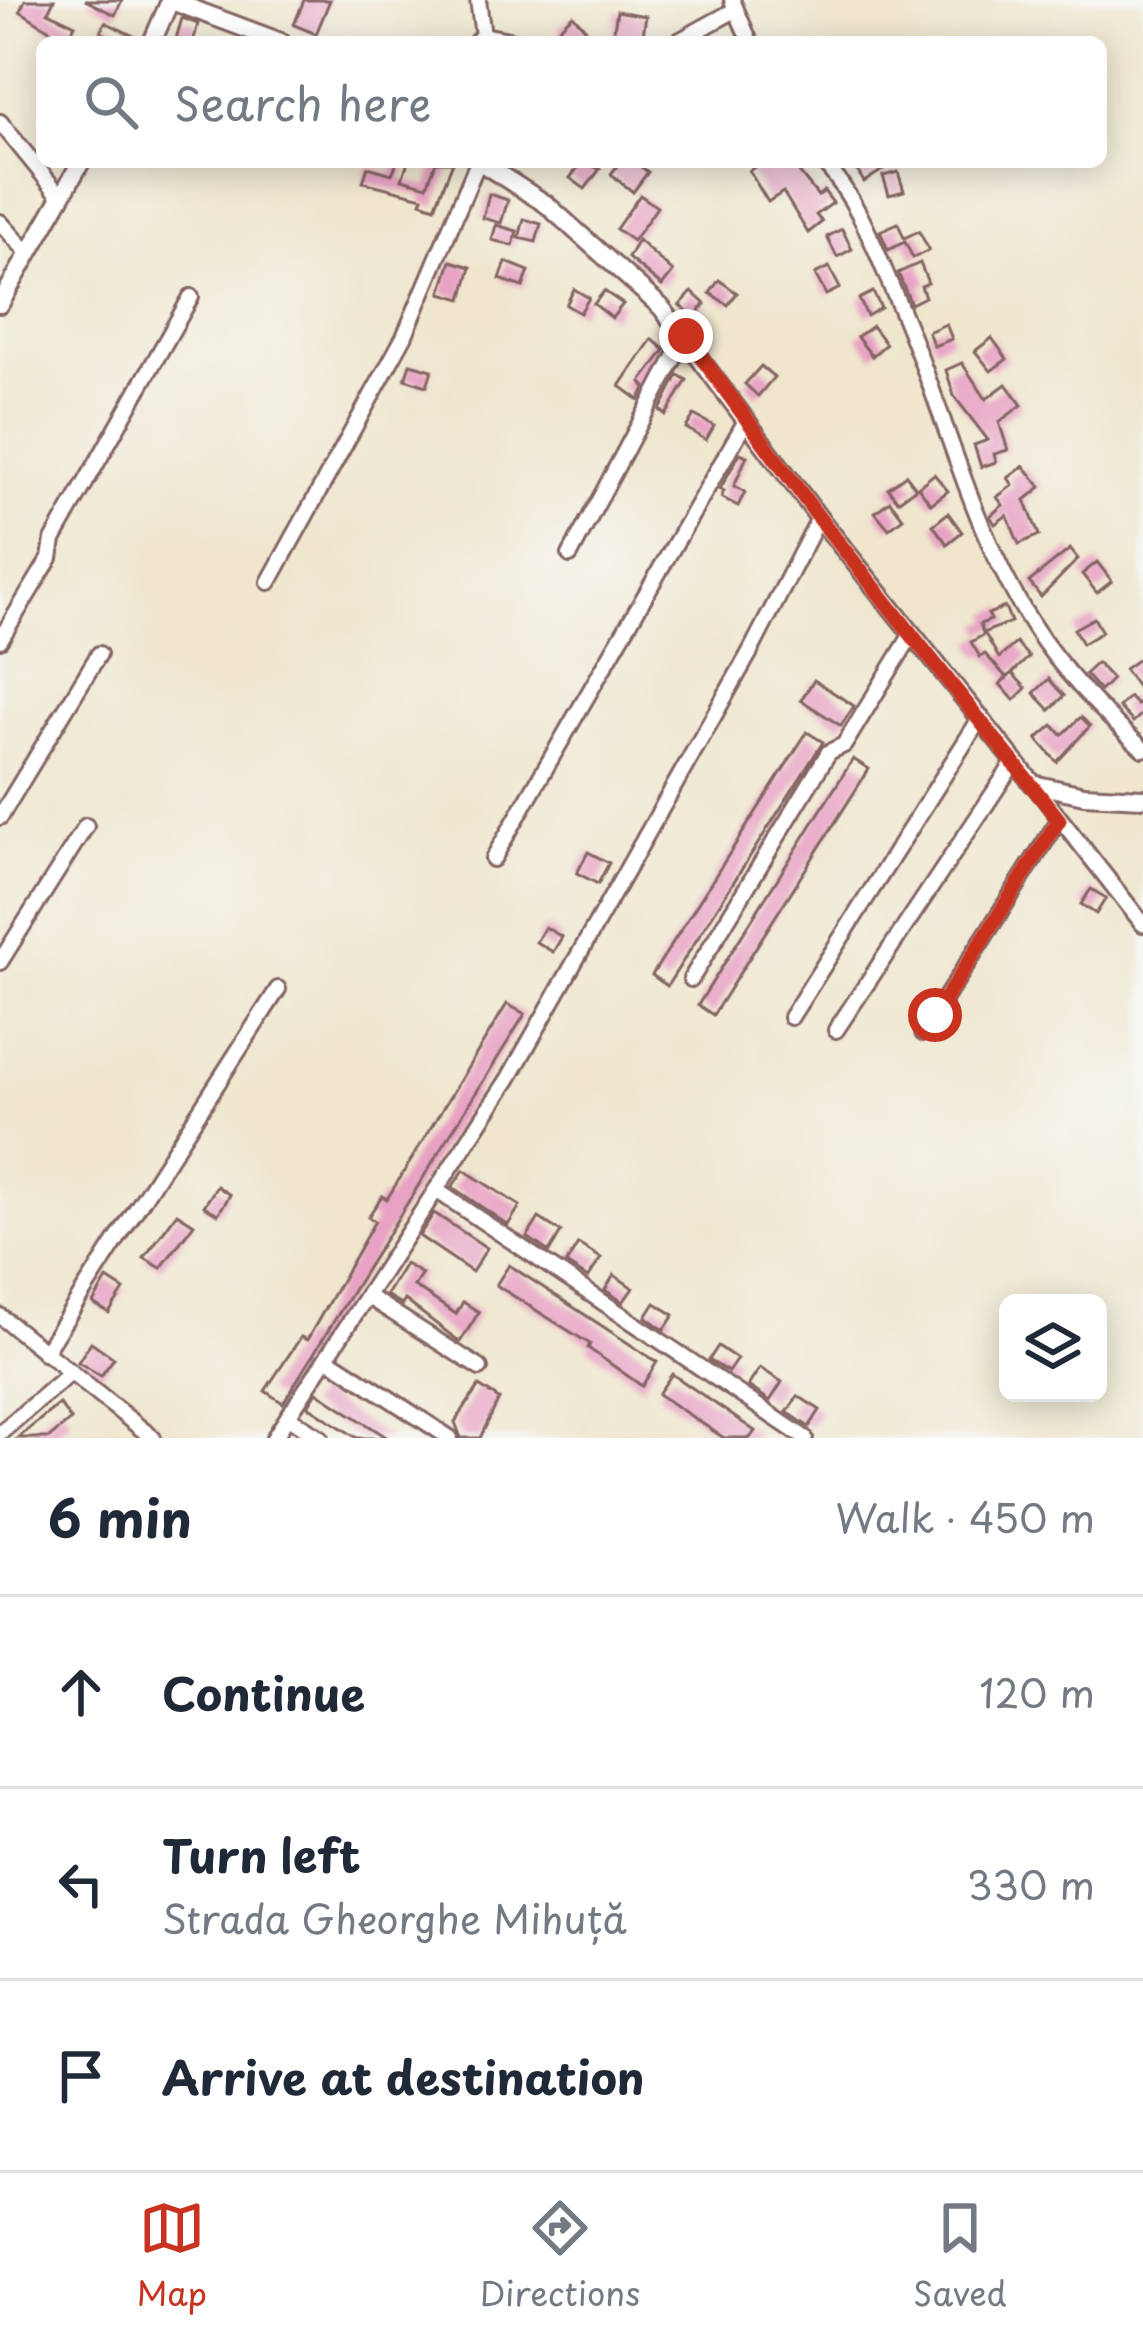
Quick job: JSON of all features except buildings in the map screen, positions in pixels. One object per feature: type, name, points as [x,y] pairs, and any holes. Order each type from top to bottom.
[{"type":"street","points":[[155,36],[170,0],[265,36]]},
{"type":"street","points":[[478,0],[480,36]]},
{"type":"street","points":[[686,36],[734,5],[747,36]]},
{"type":"street","points":[[0,122],[36,166]]},
{"type":"street","points":[[37,168],[61,197]]},
{"type":"street","points":[[0,304],[78,168]]},
{"type":"street","points":[[268,582],[404,337],[476,168]]},
{"type":"street","points":[[488,168],[565,220],[627,273],[686,336],[819,518],[1143,924]]},
{"type":"street","points":[[828,168],[854,204],[884,271],[1014,591],[1034,628],[1080,686],[1143,749]]},
{"type":"street","points":[[0,222],[28,254]]},
{"type":"street","points":[[0,640],[190,297]]},
{"type":"street","points":[[570,555],[686,336]]},
{"type":"street","points":[[493,859],[746,419]]},
{"type":"street","points":[[274,1438],[532,1037],[750,652],[819,518]]},
{"type":"street","points":[[691,979],[829,752],[844,745],[912,634]]},
{"type":"street","points":[[0,817],[99,654]]},
{"type":"street","points":[[791,1017],[981,717]]},
{"type":"street","points":[[836,1030],[1016,761]]},
{"type":"street","points":[[1033,784],[1084,795],[1143,798]]},
{"type":"street","points":[[923,1033],[1059,820]]},
{"type":"street","points":[[0,962],[86,826]]},
{"type":"street","points":[[44,1353],[278,989]]},
{"type":"street","points":[[436,1190],[805,1438]]},
{"type":"street","points":[[367,1296],[480,1367]]},
{"type":"street","points":[[0,1316],[153,1438]]},
{"type":"street","points":[[327,1358],[450,1438]]},
{"type":"street","points":[[0,1433],[70,1373]]},
{"type":"street","points":[[288,1417],[321,1438]]},
{"type":"route","points":[[686,336],[819,518],[1059,820],[935,1015]]}]
